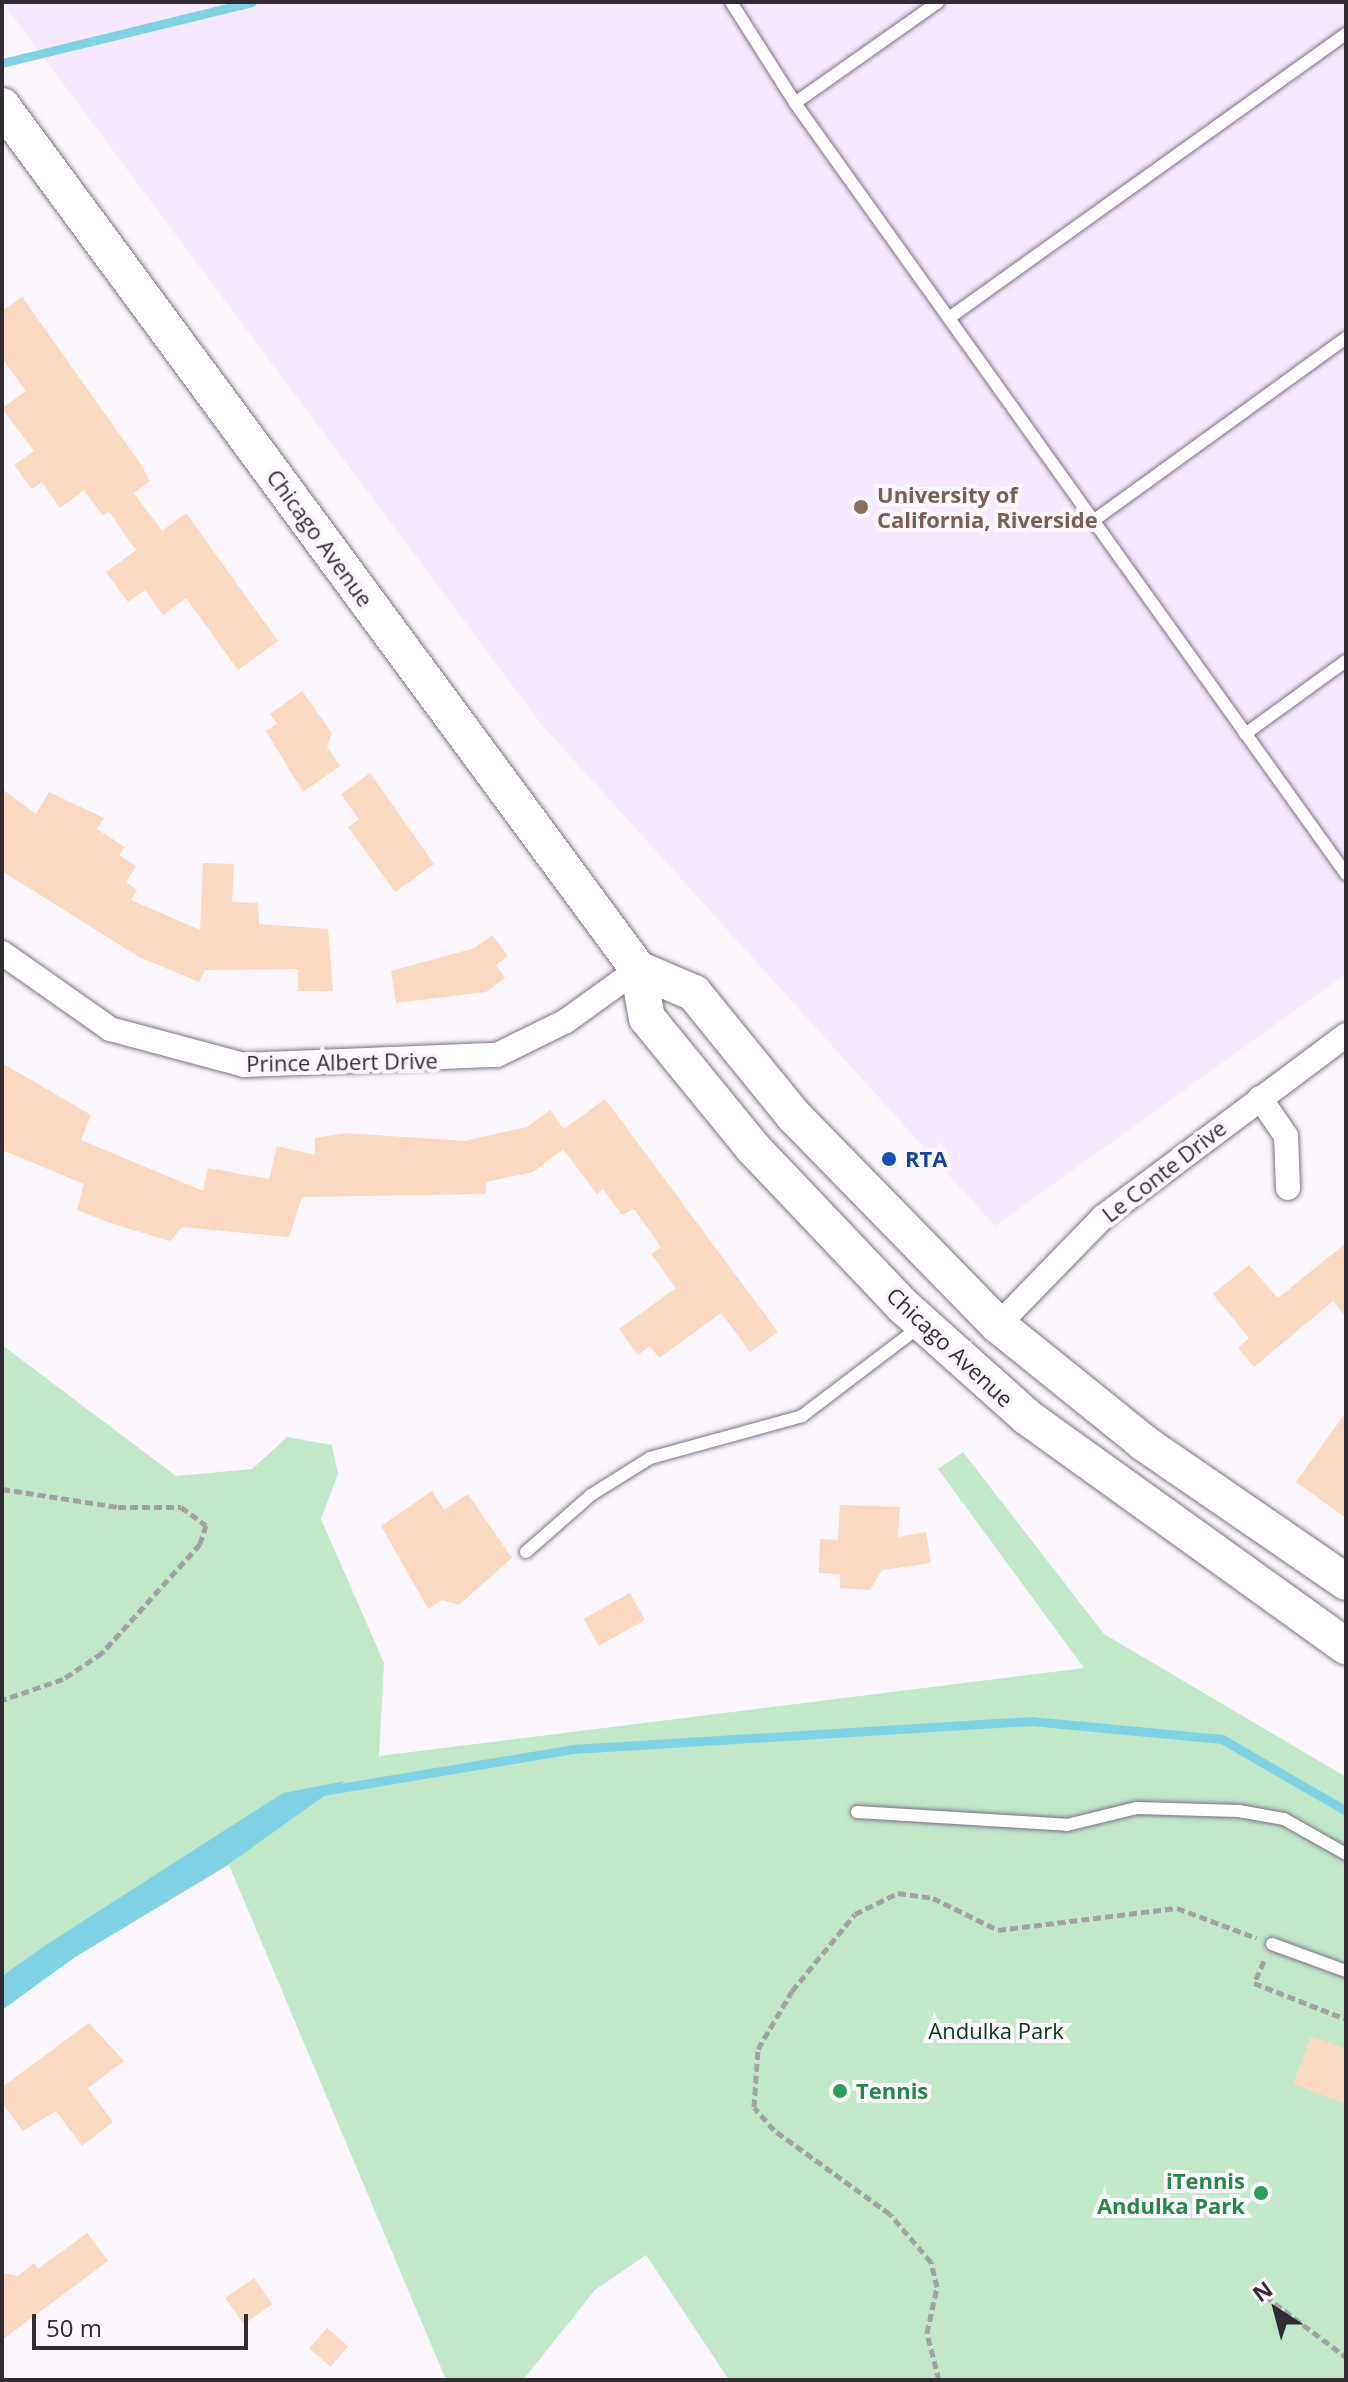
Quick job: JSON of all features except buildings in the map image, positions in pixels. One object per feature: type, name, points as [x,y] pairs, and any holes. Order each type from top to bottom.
[{"type":"main road","name":"Chicago Avenue","points":[[2,106],[638,969],[647,1018],[806,1204],[923,1324],[1027,1417],[1346,1646]]},
{"type":"main road","points":[[638,969],[694,993],[794,1116],[998,1325],[1144,1443],[1346,1582]]},
{"type":"main road","points":[[806,1204],[835,1209],[950,1323],[975,1333],[998,1325]]},
{"type":"main road","points":[[998,1325],[1027,1417]]},
{"type":"street","name":"Prince Albert Drive","points":[[2,953],[110,1029],[244,1065],[497,1055],[566,1021],[638,969]]},
{"type":"street","name":"Le Conte Drive","points":[[998,1325],[1103,1217],[1346,1035]]},
{"type":"street","points":[[1260,1098],[1286,1136],[1288,1188]]},
{"type":"lane","points":[[731,2],[795,103],[1346,874]]},
{"type":"lane","points":[[795,103],[938,2]]},
{"type":"lane","points":[[949,318],[1346,34]]},
{"type":"lane","points":[[1093,521],[1346,338]]},
{"type":"lane","points":[[1245,734],[1346,661]]},
{"type":"lane","points":[[526,1552],[591,1495],[650,1458],[802,1416],[923,1324]]},
{"type":"lane","points":[[857,1812],[1067,1825],[1137,1808],[1239,1811],[1284,1819],[1346,1854]]},
{"type":"lane","points":[[1272,1944],[1346,1971]]},
{"type":"path","points":[[2,1489],[118,1507],[181,1507],[206,1525],[200,1544],[102,1653],[63,1679],[2,1700]]},
{"type":"path","points":[[939,2380],[927,2333],[937,2287],[931,2262],[890,2214],[774,2130],[754,2107],[758,2049],[837,1931],[898,1893],[933,1898],[998,1930],[1177,1908],[1272,1944],[1254,1983],[1346,2019]]},
{"type":"path","points":[[1265,2296],[1346,2357]]},
{"type":"shaded area","name":"University of California, Riverside","points":[[2,2],[1346,2],[1346,974],[995,1226],[541,724]]},
{"type":"green space","name":"Andulka Park","points":[[2,1345],[176,1476],[252,1469],[287,1437],[332,1445],[338,1474],[321,1519],[384,1663],[379,1756],[1084,1668],[938,1469],[963,1452],[1104,1634],[1346,1777],[1346,2380],[729,2380],[646,2255],[595,2290],[523,2380],[446,2380],[229,1865],[75,1957],[2,2010]]},
{"type":"water","points":[[345,1781],[229,1864],[75,1957],[2,2010],[2,1976],[49,1943],[283,1793]]},
{"type":"waterway","points":[[2,63],[252,2]]},
{"type":"waterway","points":[[322,1791],[573,1749],[1031,1721],[1222,1739],[1346,1811]]},
{"type":"place","name":"University of California, Riverside","points":[[861,507]]},
{"type":"place","name":"RTA","points":[[889,1159]]},
{"type":"place","name":"Tennis","points":[[840,2091]]},
{"type":"place","name":"iTennis Andulka Park","points":[[1261,2193]]}]
